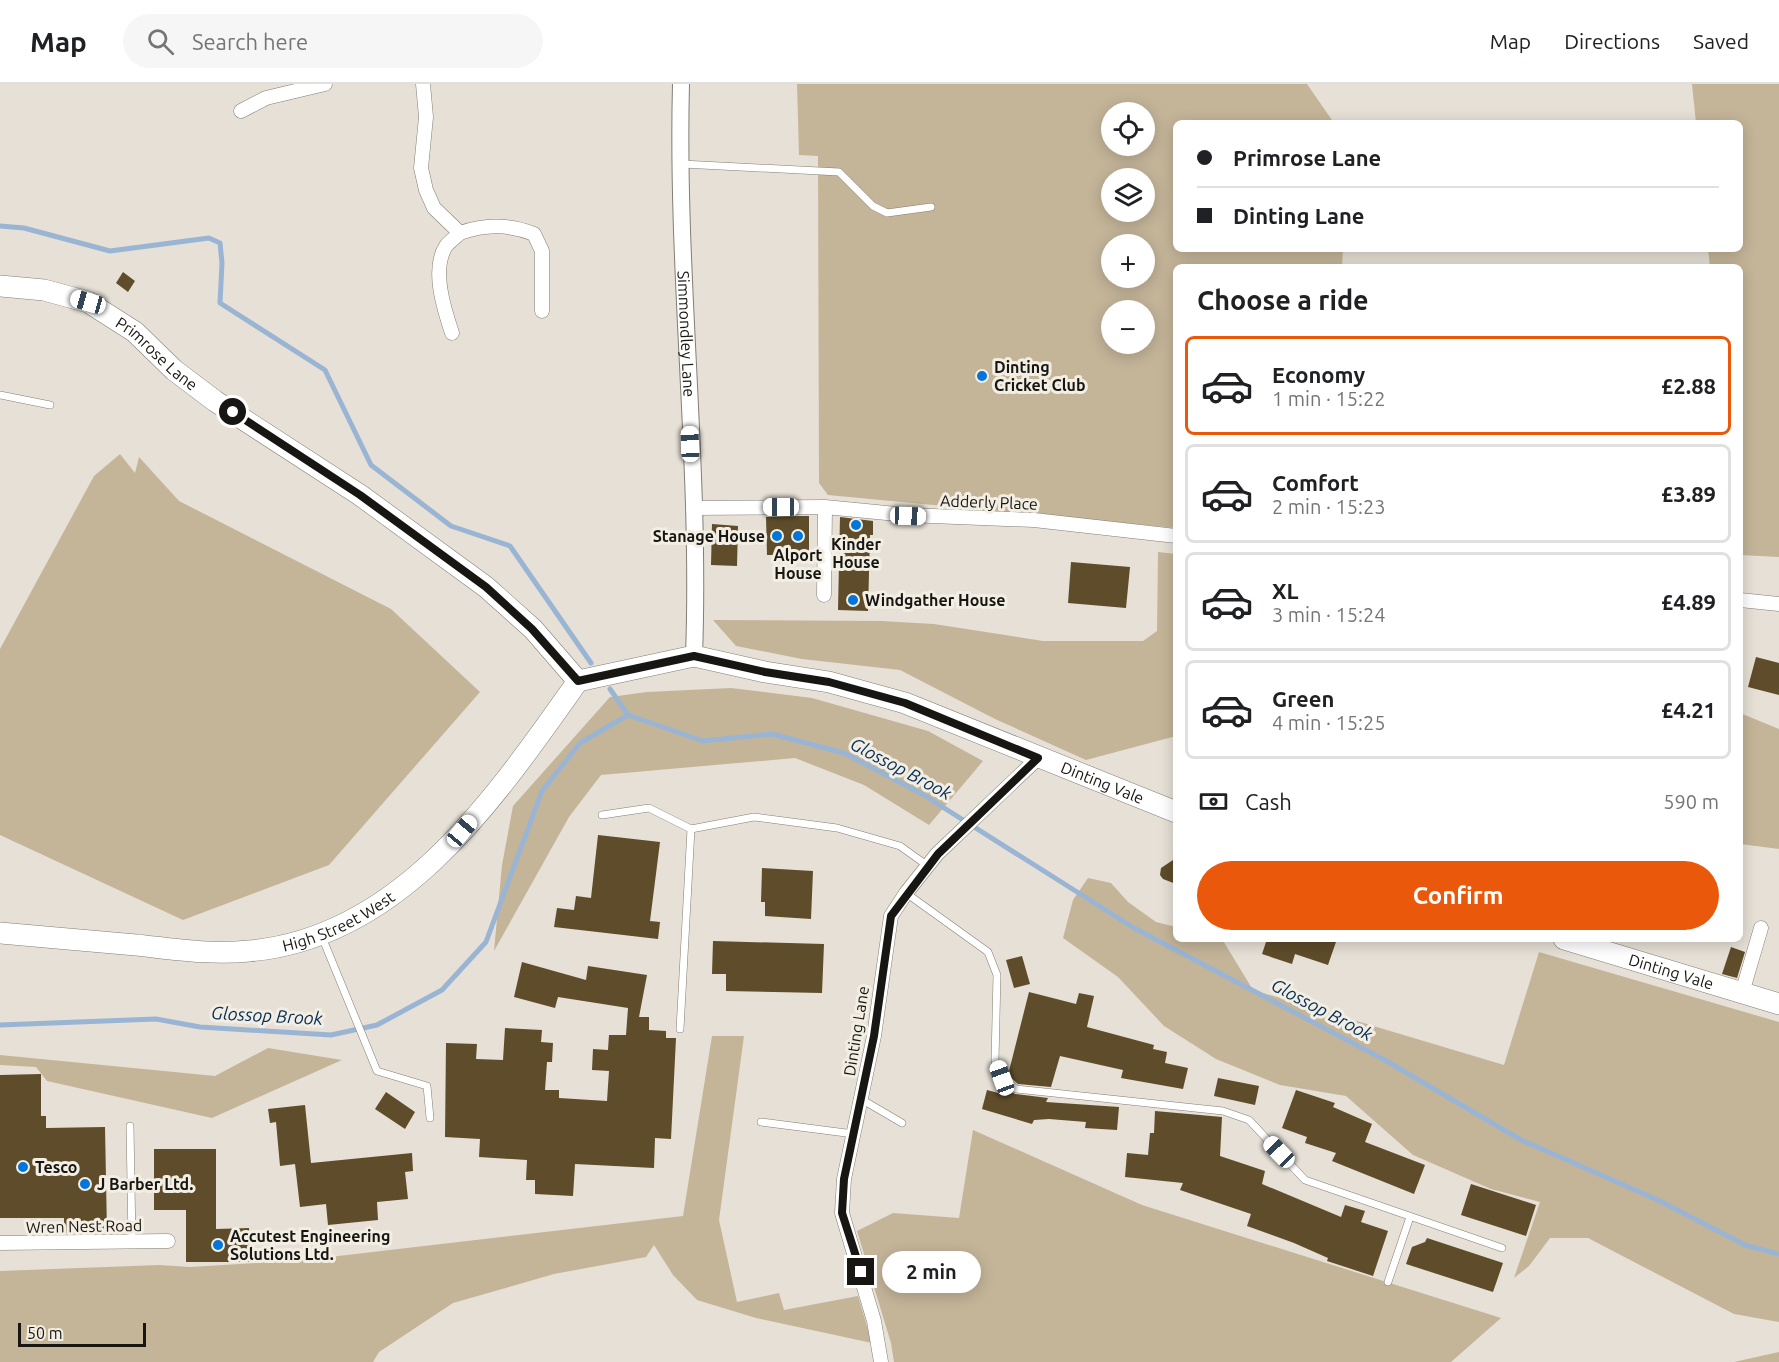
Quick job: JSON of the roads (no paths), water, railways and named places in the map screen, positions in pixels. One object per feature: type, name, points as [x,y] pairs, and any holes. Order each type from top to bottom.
[{"type":"main road","name":"Primrose Lane","points":[[0,285],[44,290],[88,302],[135,332],[174,370],[214,401],[360,495],[486,587],[532,629],[578,681]]},
{"type":"main road","name":"Dinting Vale","points":[[578,681],[694,656],[765,672],[829,682],[905,703],[1173,811]]},
{"type":"main road","name":"High Street West","points":[[0,933],[204,952],[249,951],[286,945],[321,934],[382,903],[413,880],[450,845],[499,787],[578,681]]},
{"type":"main road","name":"Dinting Vale","points":[[1574,942],[1779,1004]]},
{"type":"street","points":[[241,111],[266,98],[325,84]]},
{"type":"street","points":[[423,84],[426,117],[421,168],[426,190],[434,208],[460,233]]},
{"type":"street","name":"Simmondley Lane","points":[[681,84],[680,164],[693,508],[694,656]]},
{"type":"street","points":[[452,333],[440,294],[441,268],[445,247],[460,233],[487,227],[513,226],[534,234],[542,251],[542,311]]},
{"type":"street","points":[[824,595],[825,507]]},
{"type":"street","name":"Adderly Place","points":[[693,508],[825,507],[908,516],[1034,520],[1173,536]]},
{"type":"street","points":[[1743,600],[1779,604]]},
{"type":"street","name":"Dinting Lane","points":[[881,1362],[874,1321],[842,1213],[844,1179],[874,1036],[891,916],[906,893],[948,844],[1038,758]]},
{"type":"street","points":[[1742,993],[1761,928]]},
{"type":"street","name":"Wren Nest Road","points":[[0,1243],[168,1241]]},
{"type":"lane","points":[[680,164],[839,172],[873,206],[887,213],[931,207]]},
{"type":"lane","points":[[0,395],[50,405]]},
{"type":"lane","points":[[602,815],[649,808],[691,829],[754,817],[837,828],[900,846],[928,866]]},
{"type":"lane","points":[[680,1029],[691,829]]},
{"type":"lane","points":[[906,893],[988,952],[997,975],[995,1060],[1002,1078],[1016,1089],[1223,1111],[1249,1120],[1305,1180],[1502,1248]]},
{"type":"lane","points":[[321,934],[377,1071],[427,1086],[430,1118]]},
{"type":"lane","points":[[861,1099],[902,1123]]},
{"type":"lane","points":[[761,1122],[854,1134]]},
{"type":"lane","points":[[130,1126],[132,1242]]},
{"type":"lane","points":[[1388,1282],[1410,1217]]},
{"type":"waterway","points":[[0,226],[24,228],[110,251],[209,238],[220,243],[222,263],[220,303],[325,370],[371,465],[451,526],[510,546],[591,663]]},
{"type":"waterway","points":[[610,689],[628,715]]},
{"type":"waterway","name":"Glossop Brook","points":[[0,1025],[156,1019],[200,1027],[331,1035],[377,1025],[442,990],[486,942],[542,791],[580,743],[628,715],[703,741],[772,734],[844,753],[922,794],[1134,928],[1383,1059],[1521,1140],[1658,1200],[1745,1245],[1779,1254]]},
{"type":"place","name":"Dinting Cricket Club","points":[[982,376]]},
{"type":"place","name":"Kinder House","points":[[856,525]]},
{"type":"place","name":"Stanage House","points":[[777,536]]},
{"type":"place","name":"Alport House","points":[[798,536]]},
{"type":"place","name":"Windgather House","points":[[853,600]]},
{"type":"place","name":"Tesco","points":[[23,1167]]},
{"type":"place","name":"J Barber Ltd.","points":[[85,1184]]},
{"type":"place","name":"Accutest Engineering Solutions Ltd.","points":[[218,1245]]}]
